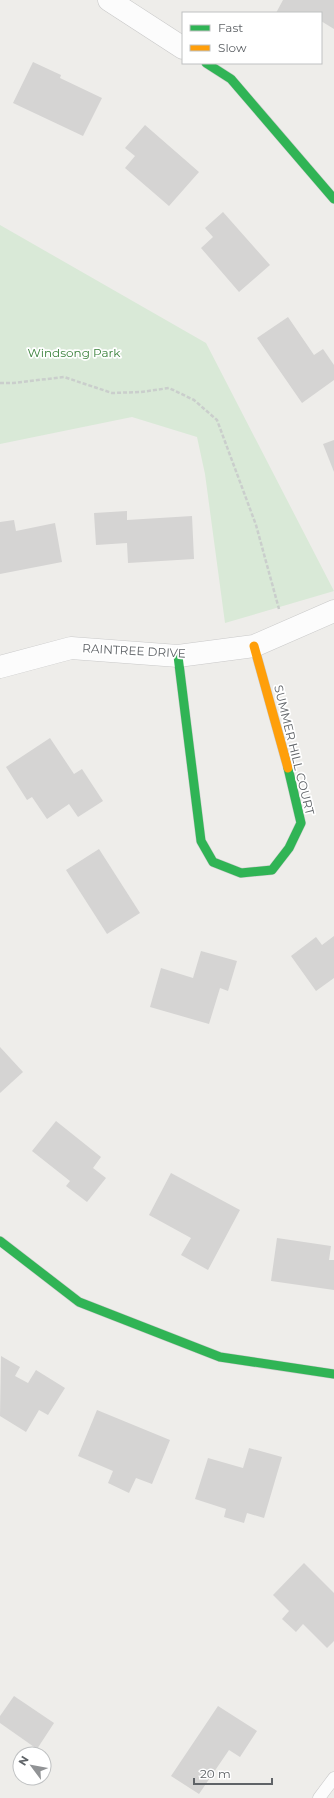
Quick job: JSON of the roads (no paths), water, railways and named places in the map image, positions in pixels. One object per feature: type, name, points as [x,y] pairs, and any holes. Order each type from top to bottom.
[{"type":"street","points":[[109,0],[182,47]]},
{"type":"street","points":[[208,64],[231,79],[334,199]]},
{"type":"street","name":"RAINTREE DRIVE","points":[[0,668],[72,648],[178,656],[254,646],[334,611]]},
{"type":"street","name":"SUMMER HILL COURT","points":[[178,656],[201,841],[213,862],[241,873],[272,870],[289,848],[301,823],[292,782],[254,646]]},
{"type":"street","points":[[0,1241],[79,1302],[220,1358],[334,1374]]},
{"type":"lane","points":[[318,1798],[334,1778]]},
{"type":"park label","name":"Windsong Park","points":[[74,353]]}]
